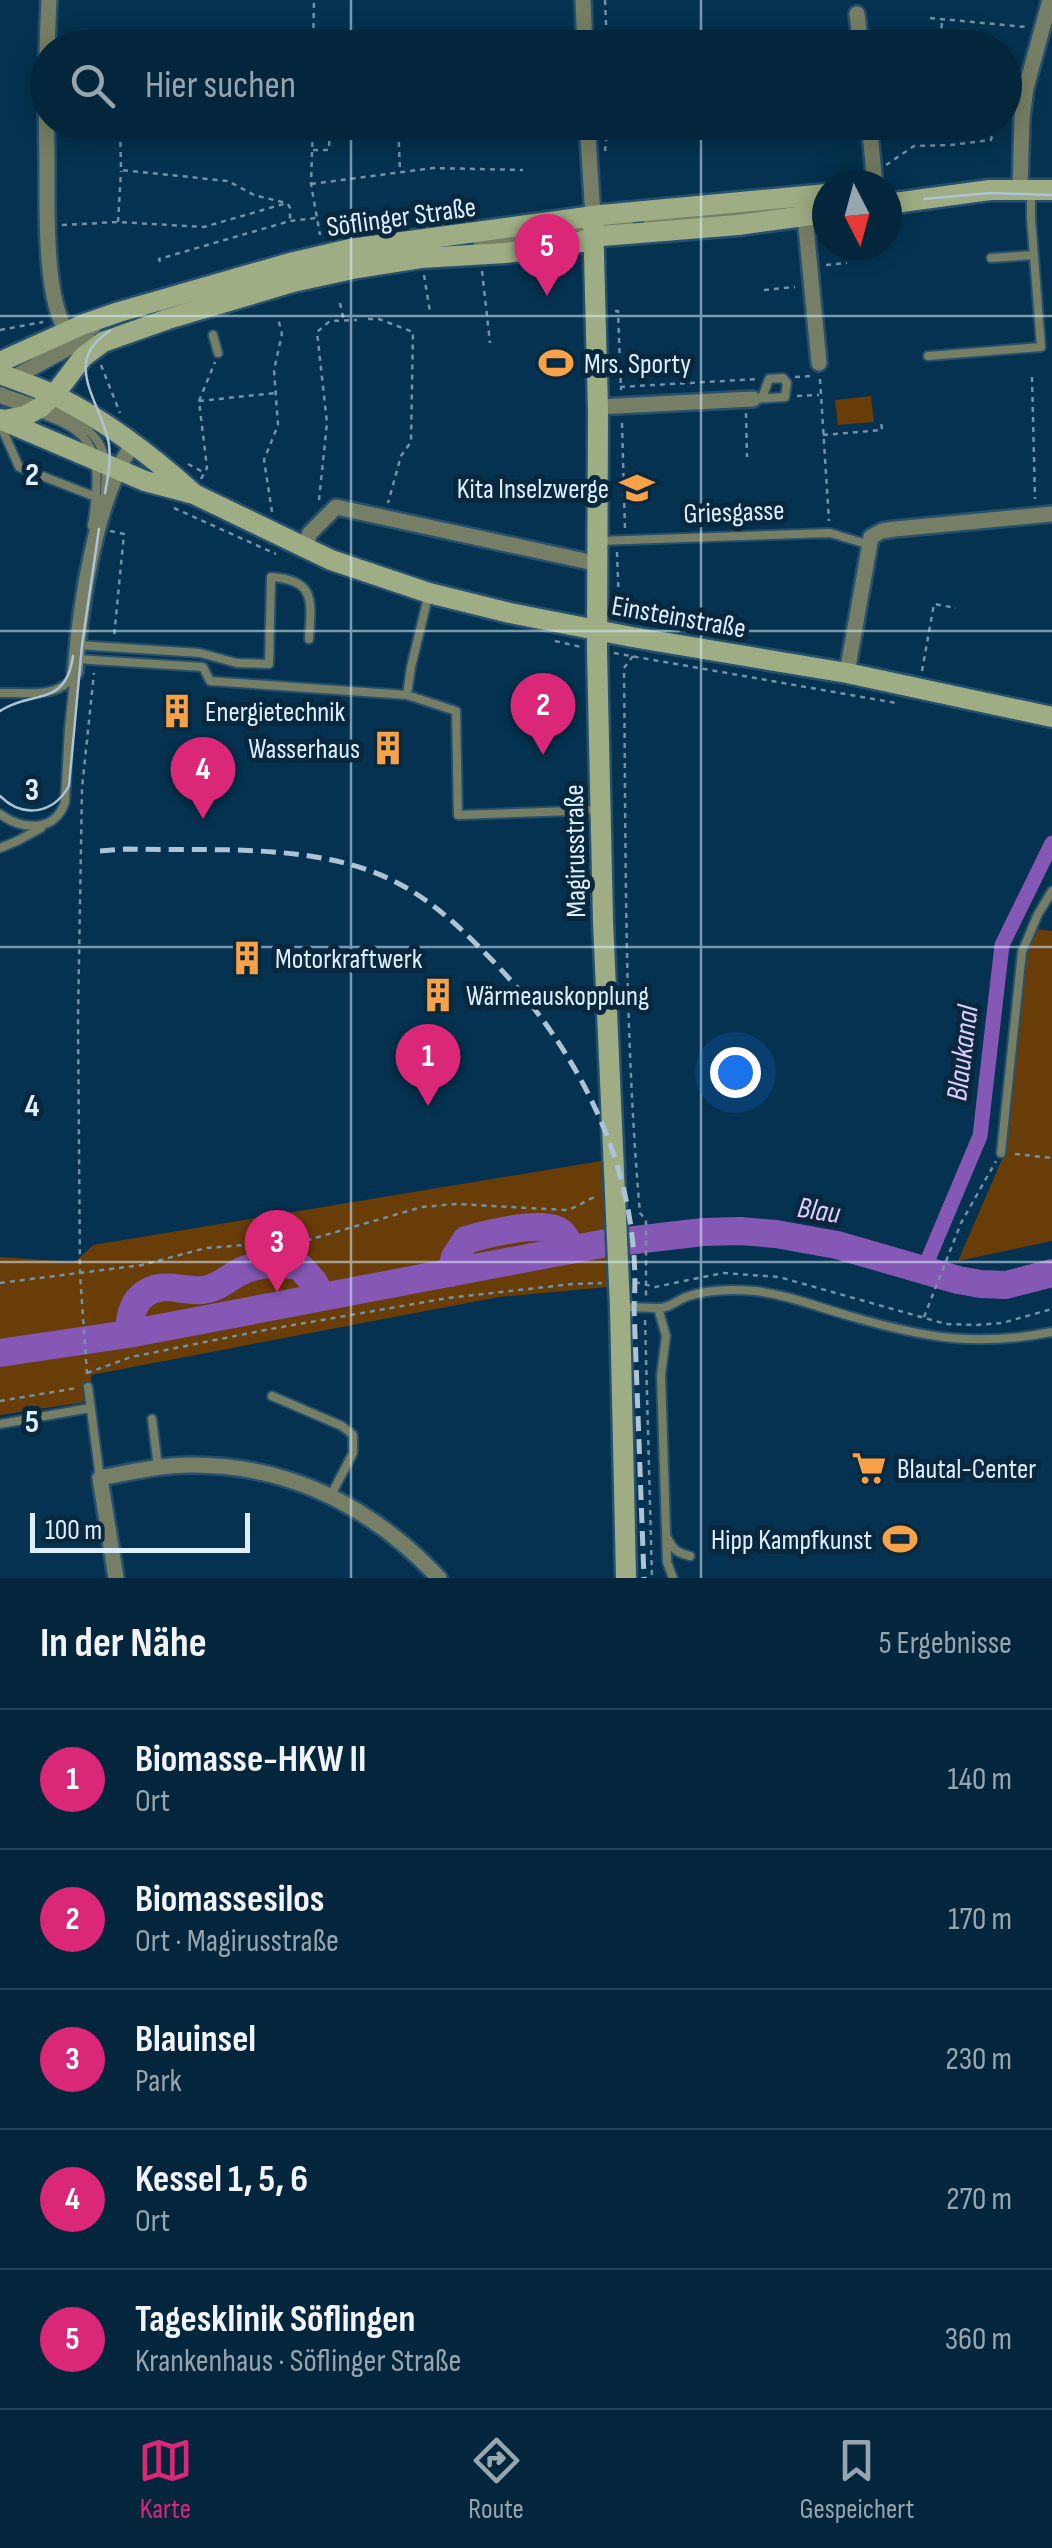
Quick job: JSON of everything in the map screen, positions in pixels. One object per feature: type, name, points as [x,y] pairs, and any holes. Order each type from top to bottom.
[{"type":"street","points":[[47,30],[49,0]]},
{"type":"street","points":[[584,0],[585,30]]},
{"type":"street","points":[[902,193],[1034,189],[1022,118],[1026,88],[1050,0]]},
{"type":"street","points":[[857,14],[859,30]]},
{"type":"street","points":[[1,416],[15,419],[43,405],[82,342],[47,246],[47,140]]},
{"type":"street","name":"Magirusstraße","points":[[588,140],[594,228],[599,541],[609,560],[598,630],[600,810],[620,1307],[626,1578]]},
{"type":"street","points":[[873,140],[879,170]]},
{"type":"street","name":"Söflinger Straße","points":[[3,378],[82,342],[207,314],[314,277],[420,258],[556,247],[594,228],[812,196]]},
{"type":"street","name":"Söflinger Straße","points":[[82,342],[119,312],[324,254],[393,242],[812,214]]},
{"type":"street","points":[[805,216],[818,362]]},
{"type":"street","name":"Einsteinstraße","points":[[3,378],[43,405],[88,414],[194,494],[304,548],[429,594],[632,637],[847,674],[1052,716]]},
{"type":"street","points":[[597,407],[753,399]]},
{"type":"street","name":"Einsteinstraße","points":[[1,416],[156,485],[194,494]]},
{"type":"street","points":[[76,658],[92,549],[99,529],[106,464],[132,445]]},
{"type":"street","name":"Einsteinstraße","points":[[304,548],[310,533],[336,507],[609,560]]},
{"type":"street","points":[[847,674],[871,537],[882,531],[1044,515]]},
{"type":"street","points":[[116,1578],[100,1478],[191,1465],[254,1470],[331,1495],[398,1540],[439,1578]]},
{"type":"lane","points":[[1022,88],[1026,88]]},
{"type":"lane","points":[[928,356],[1041,348],[1034,189]]},
{"type":"lane","points":[[82,342],[98,328],[140,314],[328,260],[412,246],[594,228],[720,222],[812,211]]},
{"type":"lane","points":[[82,342],[276,280],[340,264],[594,228]]},
{"type":"lane","points":[[991,258],[1034,255]]},
{"type":"lane","points":[[214,336],[218,353]]},
{"type":"lane","points":[[783,378],[788,383],[785,397],[753,399],[769,379],[783,378]]},
{"type":"lane","points":[[43,405],[77,430],[106,464],[102,499],[92,527],[92,549]]},
{"type":"lane","points":[[1,416],[19,467],[102,499]]},
{"type":"lane","name":"Griesgasse","points":[[599,541],[830,533],[870,545]]},
{"type":"lane","points":[[76,658],[113,647],[200,653],[237,663],[269,664],[272,577],[294,581],[307,590],[312,602],[309,639]]},
{"type":"lane","points":[[407,694],[429,594]]},
{"type":"lane","points":[[76,658],[203,667],[210,681],[407,694],[456,710],[458,816],[600,810]]},
{"type":"lane","points":[[0,693],[66,686],[76,658]]},
{"type":"lane","points":[[0,848],[32,834],[58,816],[65,802],[76,658]]},
{"type":"lane","points":[[0,814],[28,827],[46,824]]},
{"type":"lane","points":[[1001,1153],[1022,952],[1052,891]]},
{"type":"lane","points":[[620,1307],[669,1308],[681,1299],[710,1291],[754,1291],[935,1338],[982,1341],[1052,1332]]},
{"type":"lane","points":[[658,1308],[666,1336],[662,1375],[666,1534],[667,1562],[673,1578]]},
{"type":"lane","points":[[88,1387],[100,1478]]},
{"type":"lane","points":[[272,1396],[342,1426],[353,1435],[353,1453],[331,1495]]},
{"type":"lane","points":[[0,1424],[90,1408]]},
{"type":"lane","points":[[152,1419],[158,1467]]},
{"type":"lane","points":[[666,1534],[672,1548],[690,1556]]},
{"type":"path","points":[[313,30],[314,0]]},
{"type":"path","points":[[604,0],[606,30]]},
{"type":"path","points":[[930,18],[1042,28]]},
{"type":"path","points":[[941,30],[942,19]]},
{"type":"path","points":[[118,222],[120,140]]},
{"type":"path","points":[[312,140],[312,184],[324,254]]},
{"type":"path","points":[[312,150],[329,150],[329,140]]},
{"type":"path","points":[[399,140],[400,171]]},
{"type":"path","points":[[898,170],[914,146],[990,140]]},
{"type":"path","points":[[312,184],[433,168],[523,170]]},
{"type":"path","points":[[121,170],[228,181],[254,194],[287,203],[290,222]]},
{"type":"path","points":[[47,226],[118,222],[204,227],[287,203]]},
{"type":"path","points":[[160,262],[159,259],[290,222],[316,218]]},
{"type":"path","points":[[480,255],[490,343]]},
{"type":"path","points":[[420,258],[430,312]]},
{"type":"path","points":[[810,266],[847,263]]},
{"type":"path","points":[[764,290],[812,286]]},
{"type":"path","points":[[340,303],[344,320]]},
{"type":"path","points":[[264,529],[272,512],[264,460],[278,424],[274,370],[282,334],[278,318]]},
{"type":"path","points":[[368,319],[378,318],[412,332],[411,442],[401,456],[384,517]]},
{"type":"path","points":[[319,499],[326,423],[317,332],[330,321],[357,320]]},
{"type":"path","points":[[0,330],[82,342],[120,414]]},
{"type":"path","points":[[194,494],[207,468],[199,402],[218,353]]},
{"type":"path","points":[[783,378],[820,376],[830,533]]},
{"type":"path","points":[[1032,377],[1044,515]]},
{"type":"path","points":[[609,388],[769,379]]},
{"type":"path","points":[[199,402],[276,393]]},
{"type":"path","points":[[785,397],[821,395]]},
{"type":"path","points":[[747,457],[753,399]]},
{"type":"path","points":[[823,434],[882,430],[881,420]]},
{"type":"path","points":[[612,450],[628,450]]},
{"type":"path","points":[[613,484],[630,483]]},
{"type":"path","points":[[99,529],[124,534],[113,647]]},
{"type":"path","points":[[609,560],[619,606],[632,618],[633,657],[624,668],[627,918],[634,1151],[640,1214],[646,1220],[652,1578]]},
{"type":"path","points":[[919,688],[934,604],[956,608]]},
{"type":"path","points":[[95,660],[82,788],[78,1019],[80,1274],[87,1373],[130,1357],[448,1298],[572,1284],[640,1282],[655,1287],[723,1273],[779,1277],[946,1324],[1002,1323],[1052,1309]]},
{"type":"path","points":[[924,1318],[961,1223],[1001,1153],[1052,1158]]},
{"type":"path","points":[[0,1283],[142,1266],[206,1248],[308,1240],[422,1206],[466,1204],[564,1210],[592,1198],[614,1195]]},
{"type":"path","points":[[0,1401],[88,1387]]},
{"type":"shaded area","points":[[871,396],[874,422],[838,425],[835,400]]},
{"type":"shaded area","points":[[1035,929],[1052,931],[1052,1241],[958,1261],[1006,1150],[1026,950]]},
{"type":"shaded area","points":[[601,1161],[608,1287],[499,1297],[91,1375],[92,1401],[0,1415],[0,1257],[75,1262],[93,1245]]},
{"type":"waterway","name":"Blaukanal","points":[[924,1269],[980,1136],[1002,945],[1052,843]]},
{"type":"waterway","name":"Blau","points":[[451,1273],[466,1240],[498,1232],[525,1228],[557,1230],[571,1250]]},
{"type":"waterway","name":"Blau","points":[[0,1353],[128,1334],[601,1244],[703,1232],[776,1234],[837,1245],[981,1284],[1006,1285],[1052,1273]]},
{"type":"waterway","name":"Blau","points":[[128,1334],[135,1305],[148,1292],[163,1287],[208,1289],[257,1266],[299,1266],[322,1297]]},
{"type":"tram line","points":[[924,199],[990,193],[1052,195]]},
{"type":"tram line","points":[[105,493],[109,445],[86,370],[87,356],[110,331]]},
{"type":"tram line","points":[[0,796],[18,808],[37,810],[55,803],[69,786],[82,645],[99,529]]},
{"type":"tram line","points":[[0,711],[55,691],[63,684],[73,656]]},
{"type":"railway","points":[[100,851],[279,852],[368,870],[402,885],[445,915],[519,990],[549,1029],[598,1115],[616,1160],[628,1208],[634,1257],[644,1578]]},
{"type":"place","name":"Tagesklinik Söflingen","points":[[547,296]]},
{"type":"place","name":"Mrs. Sporty","points":[[556,363]]},
{"type":"place","name":"Kita Inselzwerge","points":[[637,488]]},
{"type":"place","name":"Energietechnik","points":[[177,711]]},
{"type":"place","name":"Wasserhaus","points":[[388,748]]},
{"type":"place","name":"Biomassesilos","points":[[543,755]]},
{"type":"place","name":"Kessel 1, 5, 6","points":[[203,819]]},
{"type":"place","name":"Motorkraftwerk","points":[[247,958]]},
{"type":"place","name":"Wärmeauskopplung","points":[[438,995]]},
{"type":"place","name":"Biomasse-HKW II","points":[[428,1106]]},
{"type":"place","name":"Blauinsel","points":[[277,1292]]},
{"type":"place","name":"Blautal-Center","points":[[869,1468]]},
{"type":"place","name":"Hipp Kampfkunst","points":[[900,1539]]}]
